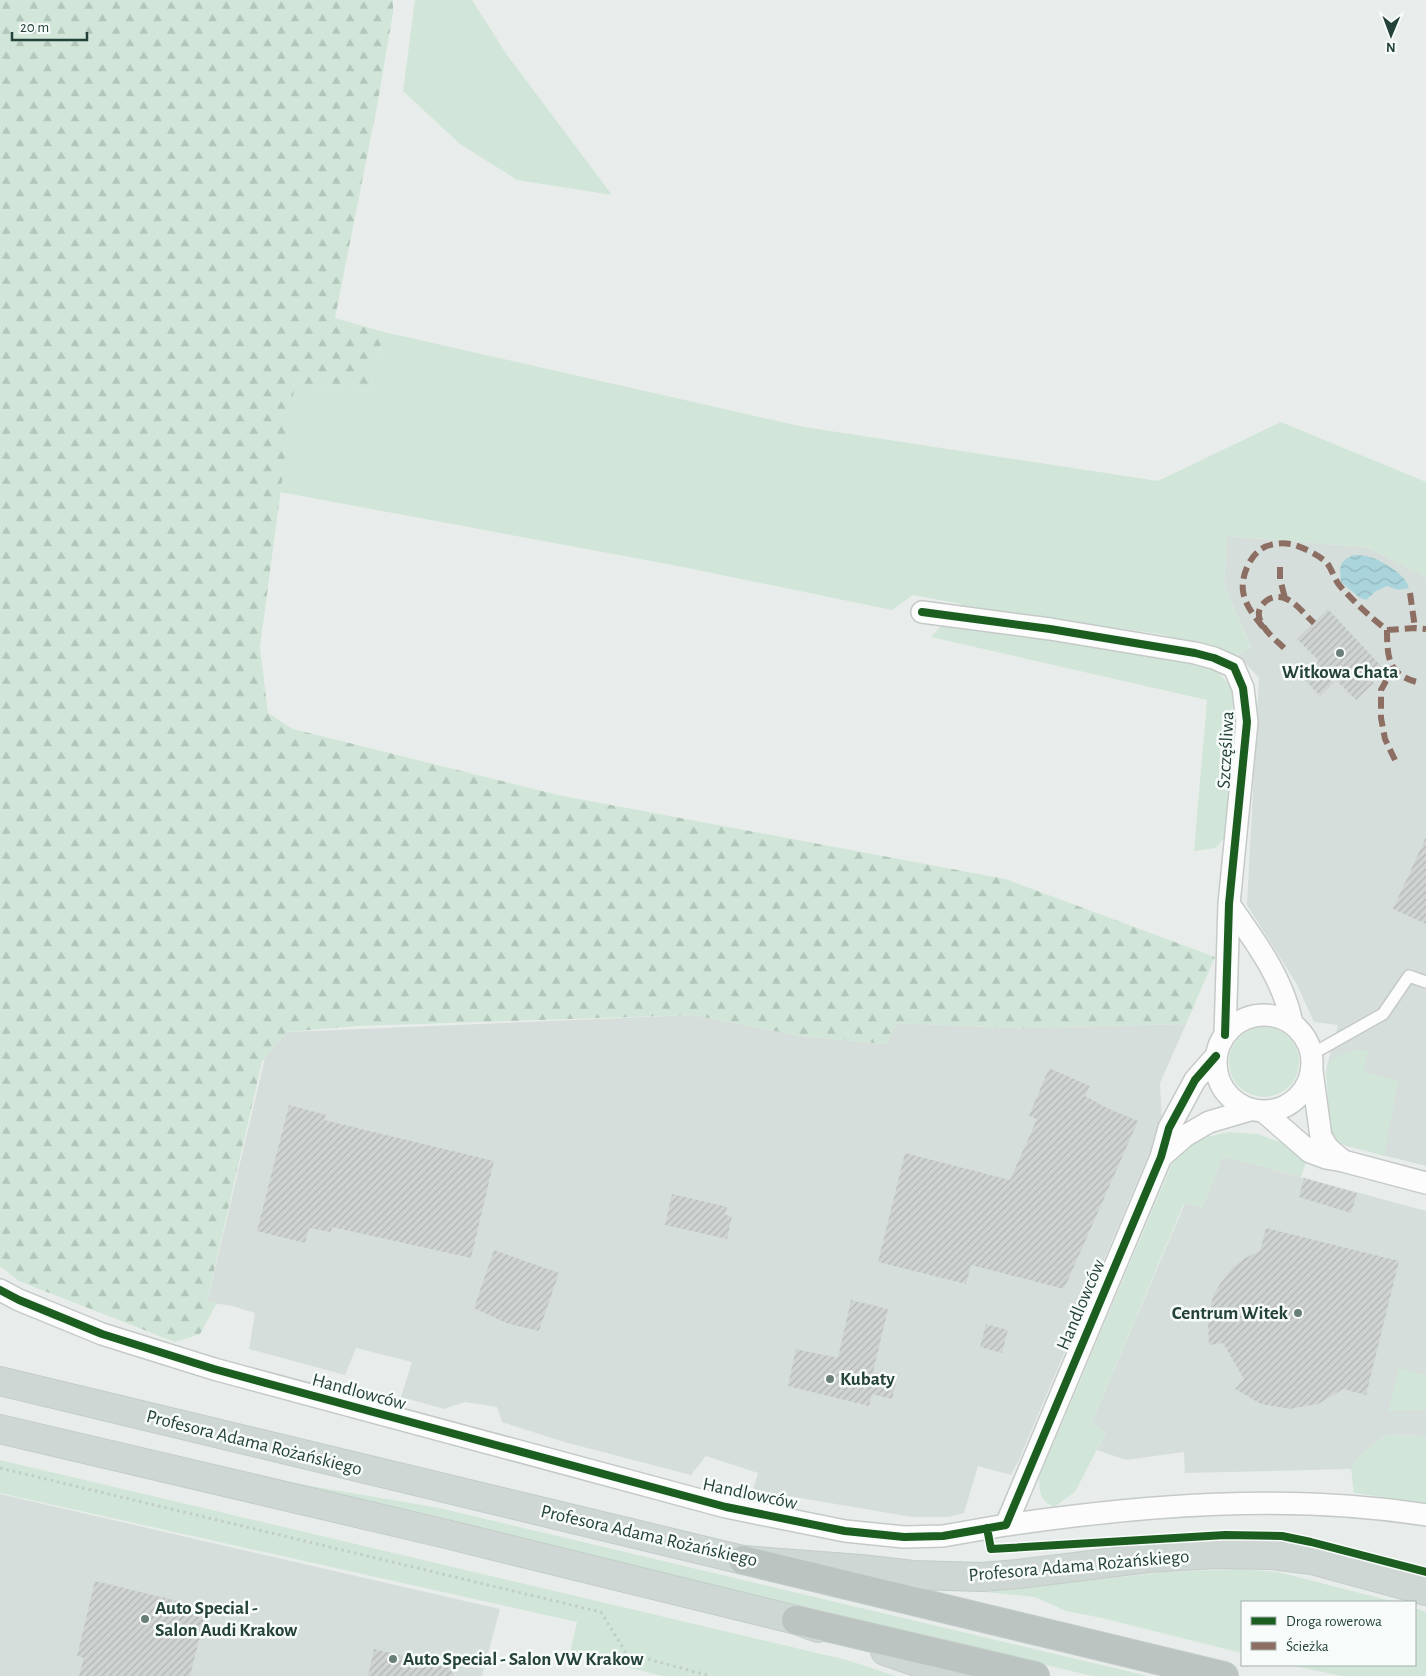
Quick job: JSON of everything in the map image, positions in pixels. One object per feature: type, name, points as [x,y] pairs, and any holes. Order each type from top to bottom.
[{"type":"highway","points":[[743,1560],[1224,1676]]},
{"type":"highway","points":[[796,1620],[1034,1676]]},
{"type":"main road","name":"Profesora Adama Rożańskiego","points":[[0,1381],[743,1560],[913,1575],[982,1577],[1149,1558],[1216,1554],[1270,1555],[1312,1560],[1426,1591]]},
{"type":"main road","points":[[0,1429],[452,1535],[796,1620],[957,1676]]},
{"type":"street","name":"Szczęśliwa","points":[[922,612],[1050,629],[1196,653],[1214,658],[1234,667],[1243,688],[1247,722],[1229,904],[1225,1035]]},
{"type":"street","points":[[1229,904],[1252,935],[1280,983],[1288,1002],[1292,1023]]},
{"type":"street","points":[[1343,1161],[1328,1148],[1321,1137],[1312,1063],[1308,1042],[1302,1031],[1279,1016],[1264,1014],[1249,1017],[1235,1024],[1225,1035],[1216,1056],[1218,1078],[1224,1091],[1235,1102],[1257,1111],[1310,1152],[1326,1158],[1426,1183]]},
{"type":"street","name":"Handlowców","points":[[0,1290],[19,1300],[102,1334],[214,1369],[726,1507],[845,1530],[904,1537],[943,1536],[1006,1525],[1161,1157],[1169,1128],[1195,1080],[1216,1056]]},
{"type":"street","points":[[1257,1111],[1277,1110],[1290,1104],[1300,1096],[1308,1084],[1312,1063]]},
{"type":"street","name":"Handlowców","points":[[1161,1157],[1185,1136],[1209,1122],[1257,1111]]},
{"type":"street","points":[[1006,1525],[1094,1512],[1225,1504],[1330,1504],[1426,1515]]},
{"type":"lane","points":[[1312,1063],[1383,1014],[1409,976],[1426,982]]},
{"type":"path","points":[[0,1468],[601,1612],[626,1653],[710,1676]]},
{"type":"shaded area","points":[[1227,536],[1367,547],[1426,577],[1426,1166],[1347,1146],[1334,1138],[1326,1070],[1338,1025],[1314,1022],[1296,983],[1247,905],[1259,678],[1238,655],[1251,648],[1224,585]]},
{"type":"shaded area","points":[[693,1015],[801,1036],[886,1044],[897,1023],[1015,1028],[1186,1024],[1160,1083],[1162,1123],[1018,1462],[1011,1475],[978,1466],[964,1513],[949,1517],[912,1517],[753,1490],[758,1473],[706,1456],[691,1475],[564,1442],[502,1422],[497,1407],[465,1402],[444,1409],[401,1397],[412,1362],[356,1348],[345,1375],[249,1349],[255,1313],[232,1306],[207,1302],[265,1058],[286,1032]]},
{"type":"shaded area","points":[[1223,1156],[1426,1211],[1426,1436],[1386,1435],[1357,1458],[1351,1469],[1185,1473],[1184,1452],[1126,1460],[1097,1450],[1106,1432],[1091,1424],[1185,1203],[1202,1208]]},
{"type":"shaded area","points":[[0,1494],[500,1609],[482,1676],[0,1676]]},
{"type":"green space","points":[[0,0],[393,0],[393,13],[377,106],[335,318],[384,332],[368,392],[295,383],[260,647],[268,713],[293,729],[558,795],[1005,879],[1215,957],[1186,1024],[1015,1028],[897,1023],[886,1044],[801,1036],[693,1015],[358,1026],[286,1032],[262,1062],[207,1301],[217,1303],[200,1334],[175,1342],[19,1281],[0,1266]]},
{"type":"green space","points":[[415,0],[472,0],[507,55],[612,195],[517,180],[460,144],[403,91]]},
{"type":"green space","points":[[384,332],[804,427],[1158,481],[1281,422],[1426,482],[1426,577],[1367,547],[1227,536],[1224,585],[1251,649],[1238,655],[1160,634],[1053,619],[1211,665],[1235,690],[1228,833],[1216,848],[1194,851],[1207,700],[931,637],[961,604],[913,595],[892,610],[678,566],[280,492],[295,383],[368,392]]},
{"type":"green space","points":[[1257,1027],[1271,1027],[1284,1033],[1293,1042],[1299,1055],[1297,1075],[1289,1087],[1271,1097],[1257,1097],[1244,1091],[1235,1082],[1229,1069],[1229,1055],[1235,1042],[1244,1033]]},
{"type":"green space","points":[[1354,1050],[1368,1051],[1364,1072],[1398,1081],[1384,1156],[1340,1143],[1334,1138],[1330,1130],[1326,1070],[1337,1057]]},
{"type":"green space","points":[[1229,1132],[1258,1134],[1285,1144],[1307,1159],[1301,1177],[1223,1156],[1202,1208],[1184,1203],[1091,1424],[1106,1432],[1075,1492],[1054,1507],[1041,1496],[1039,1478],[1175,1157],[1200,1140]]},
{"type":"green space","points":[[1399,1368],[1426,1375],[1426,1410],[1389,1411]]},
{"type":"green space","points":[[1386,1435],[1426,1436],[1426,1503],[1354,1493],[1351,1469],[1357,1458]]},
{"type":"green space","points":[[0,1460],[847,1660],[896,1676],[662,1676],[570,1652],[577,1622],[0,1493]]},
{"type":"green space","points":[[265,1478],[439,1508],[1148,1676],[1092,1676]]},
{"type":"green space","points":[[1239,1569],[1278,1572],[1391,1601],[1241,1601],[1241,1653],[1102,1618],[1066,1611],[1035,1597],[985,1592],[1167,1572]]},
{"type":"green space","points":[[1416,1608],[1426,1612],[1426,1676],[1342,1676],[1294,1666],[1416,1666]]},
{"type":"water","points":[[1354,555],[1366,556],[1385,564],[1403,578],[1409,588],[1398,590],[1387,586],[1376,591],[1366,600],[1360,598],[1341,582],[1341,565],[1345,560]]},
{"type":"building","name":"Witkowa Chata","points":[[1328,609],[1384,669],[1372,681],[1374,683],[1356,700],[1336,680],[1320,696],[1302,677],[1319,661],[1297,639]]},
{"type":"building","points":[[1426,837],[1426,924],[1393,909]]},
{"type":"building","points":[[1049,1068],[1090,1086],[1085,1096],[1138,1121],[1064,1289],[971,1265],[966,1284],[878,1262],[905,1153],[1010,1180],[1037,1119],[1029,1116]]},
{"type":"building","points":[[289,1105],[326,1115],[324,1120],[494,1161],[471,1258],[332,1227],[331,1232],[309,1228],[305,1243],[257,1231]]},
{"type":"building","points":[[1304,1178],[1357,1193],[1351,1213],[1299,1197]]},
{"type":"building","points":[[672,1194],[727,1207],[725,1215],[732,1216],[727,1239],[665,1225]]},
{"type":"building","name":"Centrum Witek","points":[[1266,1228],[1399,1261],[1366,1395],[1343,1389],[1318,1404],[1289,1409],[1261,1404],[1235,1389],[1244,1379],[1223,1343],[1209,1345],[1208,1319],[1213,1296],[1220,1284],[1232,1268],[1245,1258],[1260,1251]]},
{"type":"building","points":[[494,1250],[559,1273],[539,1331],[506,1323],[474,1308]]},
{"type":"building","points":[[851,1300],[888,1309],[873,1372],[897,1378],[892,1399],[872,1394],[869,1406],[788,1386],[796,1349],[838,1358]]},
{"type":"building","points":[[986,1324],[1008,1330],[1002,1353],[980,1347]]},
{"type":"building","name":"Auto Special - Salon Audi Krakow","points":[[95,1581],[207,1608],[190,1676],[79,1676],[84,1658],[77,1656]]},
{"type":"building","name":"Auto Special - Salon VW Krakow","points":[[374,1649],[453,1668],[453,1676],[368,1676]]},
{"type":"marked path","points":[[1263,627],[1246,601],[1243,591],[1245,574],[1249,563],[1256,553],[1270,545],[1282,543],[1299,546],[1324,560],[1345,592],[1368,615],[1387,630],[1426,629]]},
{"type":"marked path","points":[[1280,567],[1280,579],[1285,598]]},
{"type":"marked path","points":[[1410,593],[1415,628]]},
{"type":"marked path","points":[[1284,648],[1268,633],[1260,620],[1261,607],[1266,601],[1282,597],[1296,605],[1314,623]]},
{"type":"marked path","points":[[1387,630],[1389,658],[1392,665],[1402,676],[1421,683]]},
{"type":"marked path","points":[[1395,760],[1385,739],[1381,718],[1381,690],[1386,681],[1398,673]]},
{"type":"cycle path","points":[[922,612],[1050,629],[1195,653],[1214,658],[1234,667],[1243,688],[1247,722],[1229,904],[1225,1035]]},
{"type":"cycle path","points":[[0,1290],[19,1300],[102,1334],[214,1369],[726,1507],[845,1531],[904,1537],[943,1536],[1006,1525],[1161,1157],[1169,1128],[1195,1080],[1216,1056]]},
{"type":"cycle path","points":[[987,1528],[991,1549],[1225,1535],[1282,1536],[1426,1572]]},
{"type":"place","name":"Witkowa Chata","points":[[1340,653]]},
{"type":"place","name":"Centrum Witek","points":[[1298,1313]]},
{"type":"place","name":"Kubaty","points":[[830,1379]]},
{"type":"place","name":"Auto Special - Salon Audi Krakow","points":[[145,1619]]},
{"type":"place","name":"Auto Special - Salon VW Krakow","points":[[393,1659]]}]
